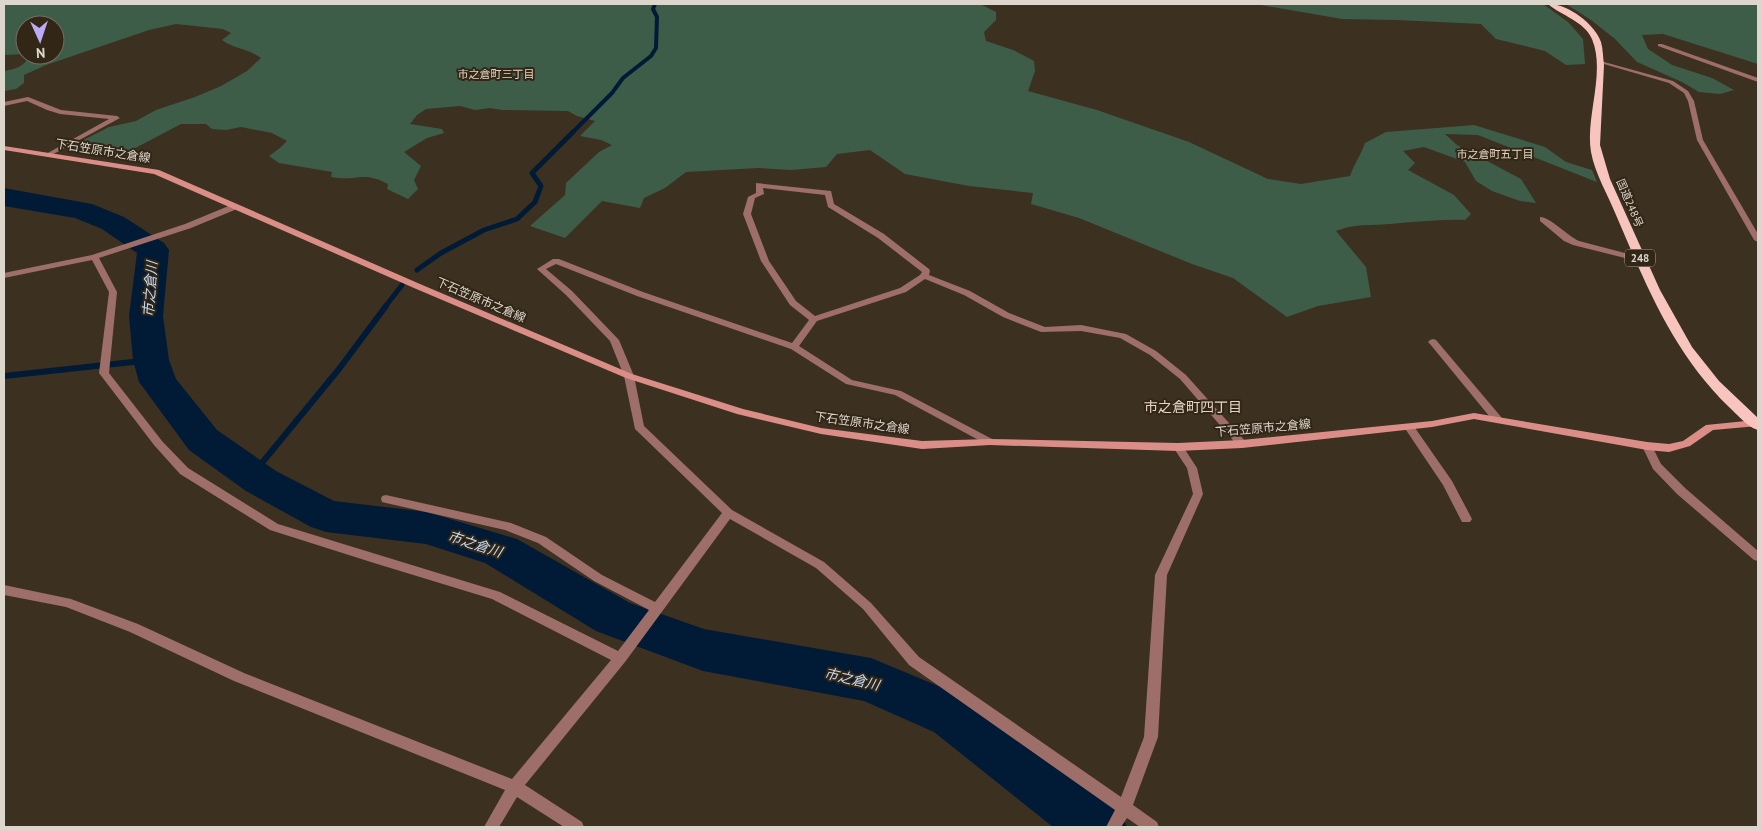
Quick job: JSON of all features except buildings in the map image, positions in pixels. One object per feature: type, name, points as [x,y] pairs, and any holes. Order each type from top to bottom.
[{"type":"highway","name":"国道248号","points":[[1552,4],[1584,24],[1598,43],[1599,61],[1595,146],[1604,173],[1641,260],[1678,337],[1702,369],[1757,424]]},
{"type":"main road","name":"下石笠原市之倉線","points":[[4,148],[156,172],[629,376],[741,412],[821,431],[922,445],[990,442],[1178,446],[1242,444],[1432,424],[1474,416],[1647,446],[1669,448],[1686,444],[1710,427],[1757,424]]},
{"type":"street","points":[[1660,45],[1758,80]]},
{"type":"street","points":[[1599,61],[1671,82],[1686,92],[1691,101],[1700,140],[1758,240]]},
{"type":"street","points":[[4,104],[28,99],[59,113],[118,118],[48,155]]},
{"type":"street","points":[[794,347],[814,319],[903,290],[924,276],[926,271],[889,241],[832,205],[828,193],[759,185],[760,194],[752,197],[747,214],[765,261],[793,303],[814,319]]},
{"type":"street","points":[[4,275],[94,257],[188,226],[234,207]]},
{"type":"street","points":[[1543,219],[1567,239],[1576,243],[1641,260]]},
{"type":"street","points":[[94,257],[113,292],[104,373],[158,443],[184,471],[274,527],[496,595],[620,658]]},
{"type":"street","points":[[990,442],[898,393],[850,382],[794,347],[640,294],[556,261],[541,269],[569,293],[614,340],[629,376],[639,427],[728,513],[820,565],[866,606],[914,662],[1152,827]]},
{"type":"street","points":[[924,276],[967,293],[1006,315],[1044,330],[1081,328],[1122,336],[1154,353],[1183,377],[1242,444]]},
{"type":"street","points":[[1433,342],[1498,420]]},
{"type":"street","points":[[1409,426],[1448,484],[1466,519]]},
{"type":"street","points":[[1112,827],[1125,807],[1151,737],[1161,576],[1198,494],[1192,468],[1178,446]]},
{"type":"street","points":[[1647,446],[1657,466],[1681,491],[1758,557]]},
{"type":"street","points":[[386,499],[507,526],[542,540],[598,578],[656,608]]},
{"type":"street","points":[[491,827],[515,787],[620,658],[728,513]]},
{"type":"street","points":[[4,590],[67,602],[134,628],[239,677],[515,787],[577,827]]},
{"type":"green space","points":[[4,4],[980,4],[996,12],[996,20],[984,32],[986,41],[1013,50],[1034,61],[1035,71],[1028,91],[1097,110],[1189,142],[1268,179],[1301,184],[1350,176],[1365,143],[1386,132],[1474,125],[1545,147],[1566,162],[1592,170],[1597,182],[1478,135],[1445,134],[1457,145],[1521,179],[1536,203],[1520,201],[1492,191],[1476,181],[1465,162],[1424,147],[1403,151],[1415,163],[1408,170],[1454,195],[1471,214],[1465,220],[1363,225],[1336,231],[1366,267],[1371,297],[1318,306],[1287,317],[1233,278],[1192,264],[1079,218],[1031,204],[1033,193],[969,186],[905,174],[870,150],[837,154],[826,167],[791,170],[758,168],[686,172],[665,188],[644,198],[640,208],[602,201],[565,238],[530,226],[565,195],[566,183],[599,152],[612,145],[601,140],[580,136],[595,121],[577,116],[568,111],[502,110],[490,108],[475,110],[460,106],[426,109],[417,115],[410,124],[442,129],[444,133],[427,138],[404,152],[421,166],[414,180],[418,189],[408,199],[387,189],[388,184],[372,178],[331,177],[332,172],[279,163],[269,156],[287,141],[272,133],[241,127],[226,130],[212,129],[206,124],[181,124],[122,155],[66,149],[109,127],[136,121],[156,110],[221,86],[247,71],[261,58],[222,40],[231,33],[223,29],[176,24],[149,30],[65,59],[65,15],[15,15],[15,54],[4,55]]},
{"type":"green space","points":[[1255,4],[1543,4],[1568,22],[1583,39],[1585,64],[1566,65],[1545,51],[1496,39],[1481,24],[1342,19]]},
{"type":"green space","points":[[1566,4],[1758,4],[1758,64],[1663,34],[1642,35],[1648,49],[1672,65],[1712,78],[1734,90],[1720,94],[1699,92],[1682,82],[1637,62],[1615,39],[1591,20]]},
{"type":"green space","points":[[21,65],[46,65],[24,75],[24,83],[16,89],[4,91],[4,71]]},
{"type":"waterway","points":[[417,270],[441,253],[484,230],[517,219],[535,202],[541,186],[532,173],[612,93],[623,78],[651,56],[656,48],[657,17],[653,9],[655,4]]},
{"type":"waterway","name":"市之倉川","points":[[4,197],[82,210],[113,223],[153,250],[146,316],[151,360],[158,382],[203,440],[261,481],[326,516],[427,528],[501,551],[613,617],[703,650],[871,680],[953,716],[1098,827]]},
{"type":"waterway","points":[[385,307],[402,285]]},
{"type":"waterway","points":[[252,475],[339,369],[386,306]]},
{"type":"waterway","points":[[4,376],[151,360]]},
{"type":"district","name":"市之倉町三丁目","points":[[496,74]]},
{"type":"district","name":"市之倉町五丁目","points":[[1495,154]]},
{"type":"district","name":"市之倉町四丁目","points":[[1193,407]]}]
